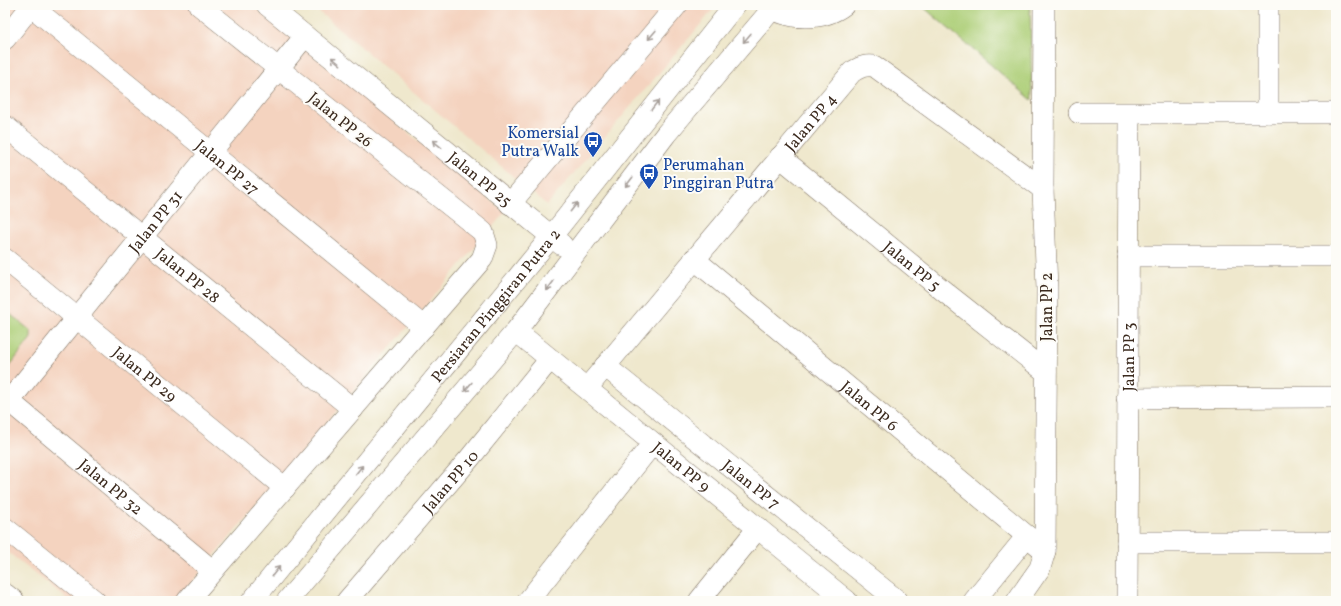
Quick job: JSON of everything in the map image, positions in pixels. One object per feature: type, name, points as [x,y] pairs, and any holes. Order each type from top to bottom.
[{"type":"street","name":"Jalan PP 26","points":[[200,5],[483,232],[487,245],[482,259],[424,326]]},
{"type":"street","name":"Jalan PP 25","points":[[267,5],[510,204],[677,5]]},
{"type":"street","name":"Persiaran Pinggiran Putra 2","points":[[252,601],[551,237],[734,5]]},
{"type":"street","points":[[769,7],[793,17],[816,17],[838,10],[844,5]]},
{"type":"street","name":"Jalan PP 2","points":[[1017,601],[1040,568],[1046,551],[1047,290],[1043,189],[1044,5]]},
{"type":"street","points":[[1268,5],[1268,113]]},
{"type":"street","points":[[5,39],[32,6]]},
{"type":"street","name":"Jalan PP 27","points":[[32,6],[424,326]]},
{"type":"street","name":"Persiaran Pinggiran Putra 2","points":[[287,601],[516,331],[666,134],[769,7]]},
{"type":"street","name":"Jalan PP 31","points":[[7,403],[305,36]]},
{"type":"street","name":"Jalan PP 4","points":[[587,388],[852,72],[859,67],[866,65],[874,66],[1043,189]]},
{"type":"street","points":[[1080,113],[1336,113]]},
{"type":"street","name":"Jalan PP 3","points":[[1127,601],[1129,114]]},
{"type":"street","name":"Jalan PP 28","points":[[5,126],[353,409]]},
{"type":"street","name":"Jalan PP 5","points":[[780,157],[946,293],[1046,372]]},
{"type":"street","points":[[510,204],[573,255]]},
{"type":"street","points":[[1128,256],[1336,256]]},
{"type":"street","name":"Jalan PP 29","points":[[5,259],[285,488]]},
{"type":"street","name":"Jalan PP 6","points":[[694,259],[1046,551]]},
{"type":"street","points":[[187,601],[424,326]]},
{"type":"street","name":"Jalan PP 9","points":[[516,331],[847,601]]},
{"type":"street","name":"Jalan PP 10","points":[[347,601],[469,459],[550,359]]},
{"type":"street","name":"Jalan PP 7","points":[[605,366],[898,601]]},
{"type":"street","points":[[1127,398],[1336,397]]},
{"type":"street","name":"Jalan PP 32","points":[[7,403],[213,571]]},
{"type":"street","points":[[528,601],[653,443]]},
{"type":"street","points":[[5,528],[95,601]]},
{"type":"street","points":[[699,601],[758,528]]},
{"type":"street","points":[[974,601],[986,589],[1027,536]]},
{"type":"street","points":[[1127,542],[1336,542]]},
{"type":"street","points":[[5,594],[14,601]]},
{"type":"shaded area","points":[[5,5],[252,5],[505,212],[176,601],[70,601],[5,550]]},
{"type":"shaded area","points":[[311,5],[717,5],[547,205]]},
{"type":"green space","points":[[921,5],[1030,5],[1032,100]]},
{"type":"green space","points":[[5,310],[31,331],[31,338],[5,372]]},
{"type":"place","name":"Komersial Putra Walk","points":[[593,158]]},
{"type":"place","name":"Perumahan Pinggiran Putra","points":[[649,190]]}]
